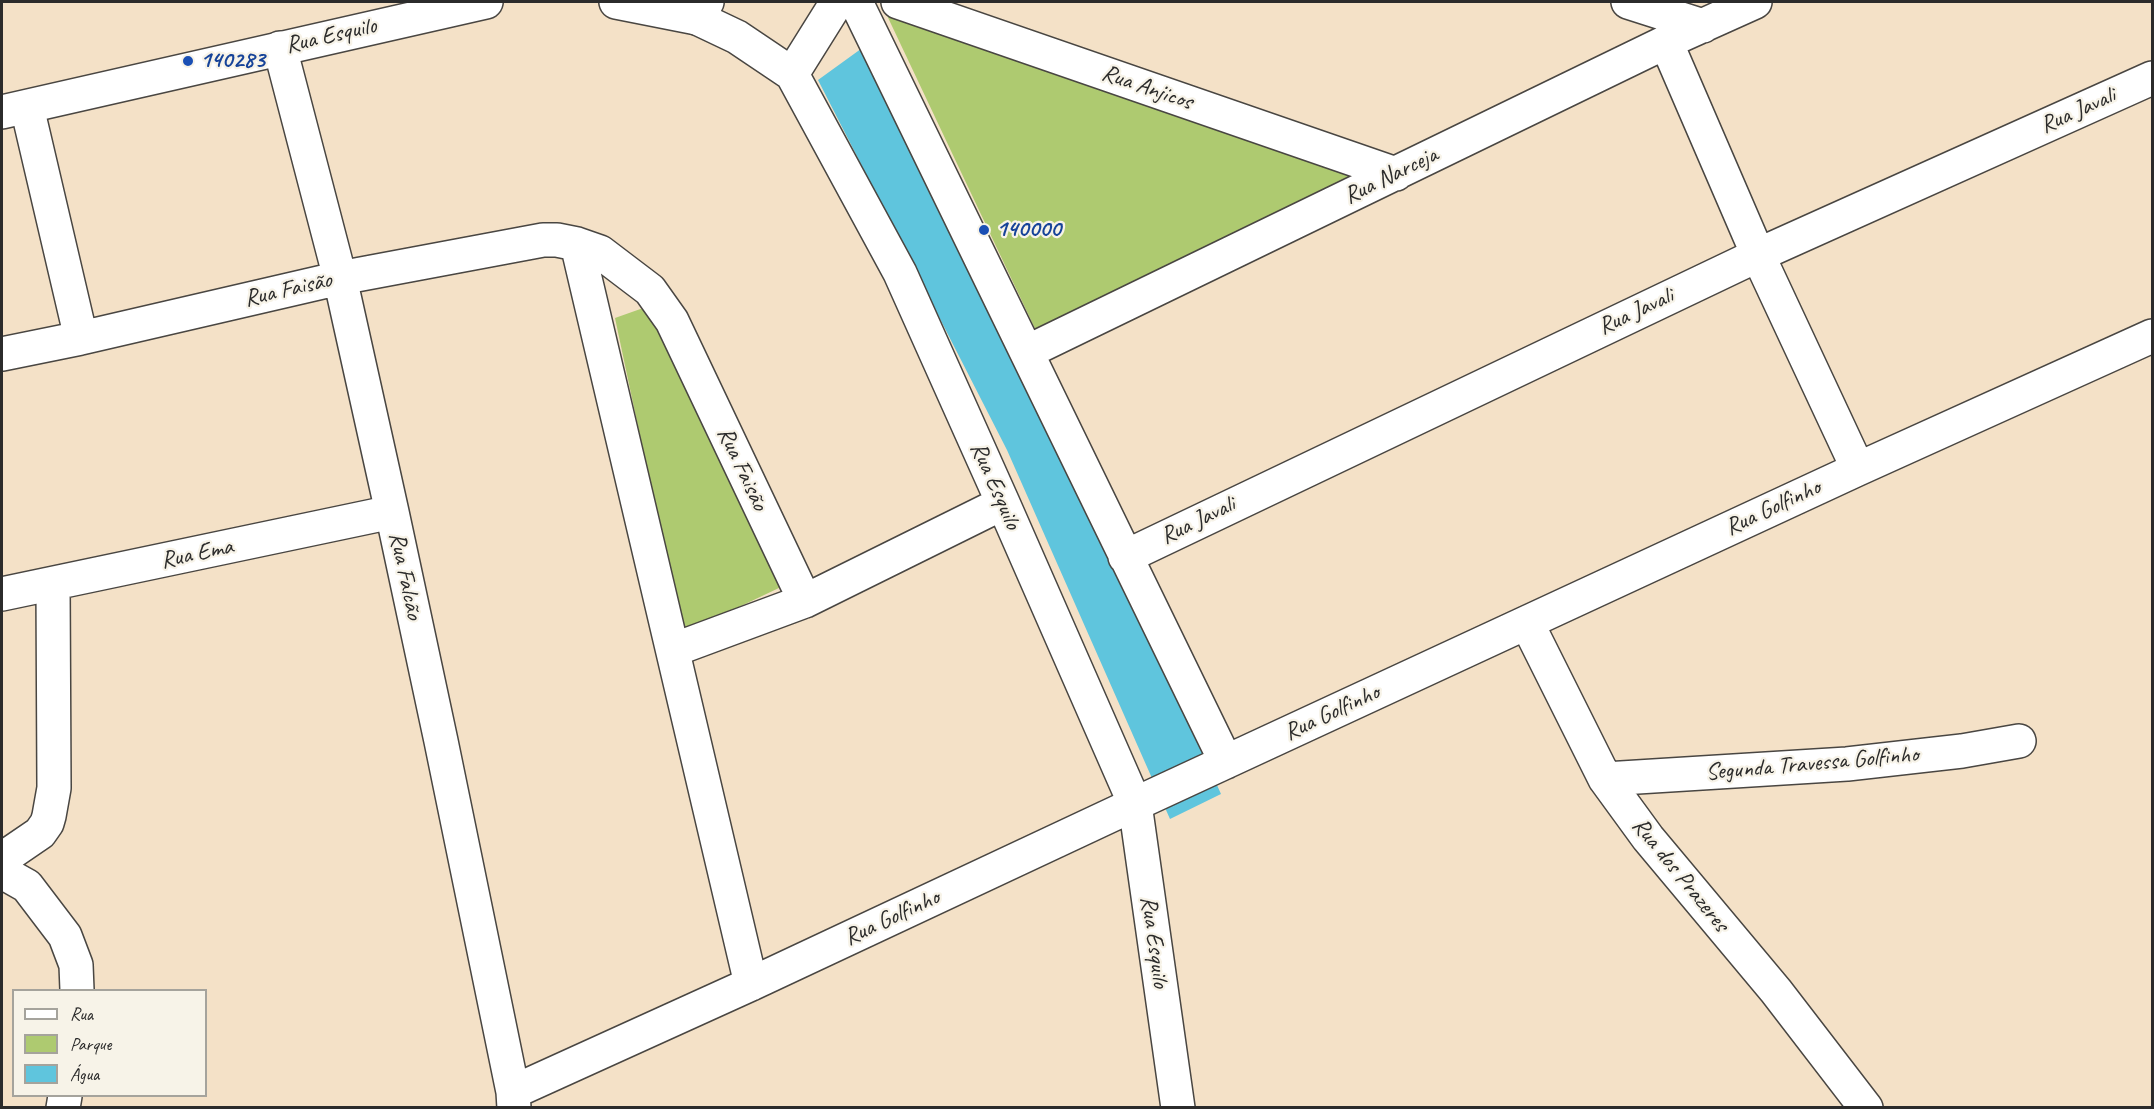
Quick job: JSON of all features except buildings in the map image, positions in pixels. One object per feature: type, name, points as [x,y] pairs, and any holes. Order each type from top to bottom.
[{"type":"street","name":"Rua Esquilo","points":[[14,110],[486,2]]},
{"type":"street","name":"Rua Esquilo","points":[[616,2],[702,10],[792,74],[900,273],[1139,802],[1178,1107]]},
{"type":"street","points":[[792,74],[837,2]]},
{"type":"street","points":[[856,2],[1125,557],[1220,765]]},
{"type":"street","name":"Rua Anjicos","points":[[898,2],[1396,174]]},
{"type":"street","points":[[1628,2],[1703,26]]},
{"type":"street","name":"Rua Narceja","points":[[1027,352],[1666,42],[1755,2]]},
{"type":"street","points":[[1666,42],[1758,255],[1858,469]]},
{"type":"street","name":"Rua Falcão","points":[[280,48],[340,278],[392,512],[514,1100]]},
{"type":"street","name":"Rua Javali","points":[[1125,557],[1758,255],[2152,78]]},
{"type":"street","points":[[14,110],[81,338]]},
{"type":"street","name":"Rua Faisão","points":[[2,354],[340,278],[543,240],[577,244],[600,252],[650,290],[672,321],[805,601]]},
{"type":"street","points":[[577,244],[751,984]]},
{"type":"street","name":"Rua Golfinho","points":[[514,1100],[751,984],[1139,802],[1858,469],[2152,336]]},
{"type":"street","points":[[673,650],[805,601],[1003,503]]},
{"type":"street","name":"Rua Ema","points":[[2,594],[392,512]]},
{"type":"street","points":[[2,859],[40,833],[49,816],[54,788],[53,584]]},
{"type":"street","name":"Rua dos Prazeres","points":[[1527,623],[1605,779],[1648,838],[1776,991],[1866,1107]]},
{"type":"street","name":"Segunda Travessa Golfinho","points":[[1605,779],[1847,764],[1962,751],[2019,741]]},
{"type":"street","points":[[2,872],[27,886],[65,936],[76,965],[77,989]]},
{"type":"green space","points":[[883,7],[1364,170],[1038,335]]},
{"type":"green space","points":[[646,307],[682,354],[781,587],[682,634],[615,318]]},
{"type":"water","points":[[865,46],[1149,635],[1221,794],[1170,819],[1007,450],[818,80]]},
{"type":"place","name":"140283","points":[[188,61]]},
{"type":"place","name":"140000","points":[[984,230]]}]
